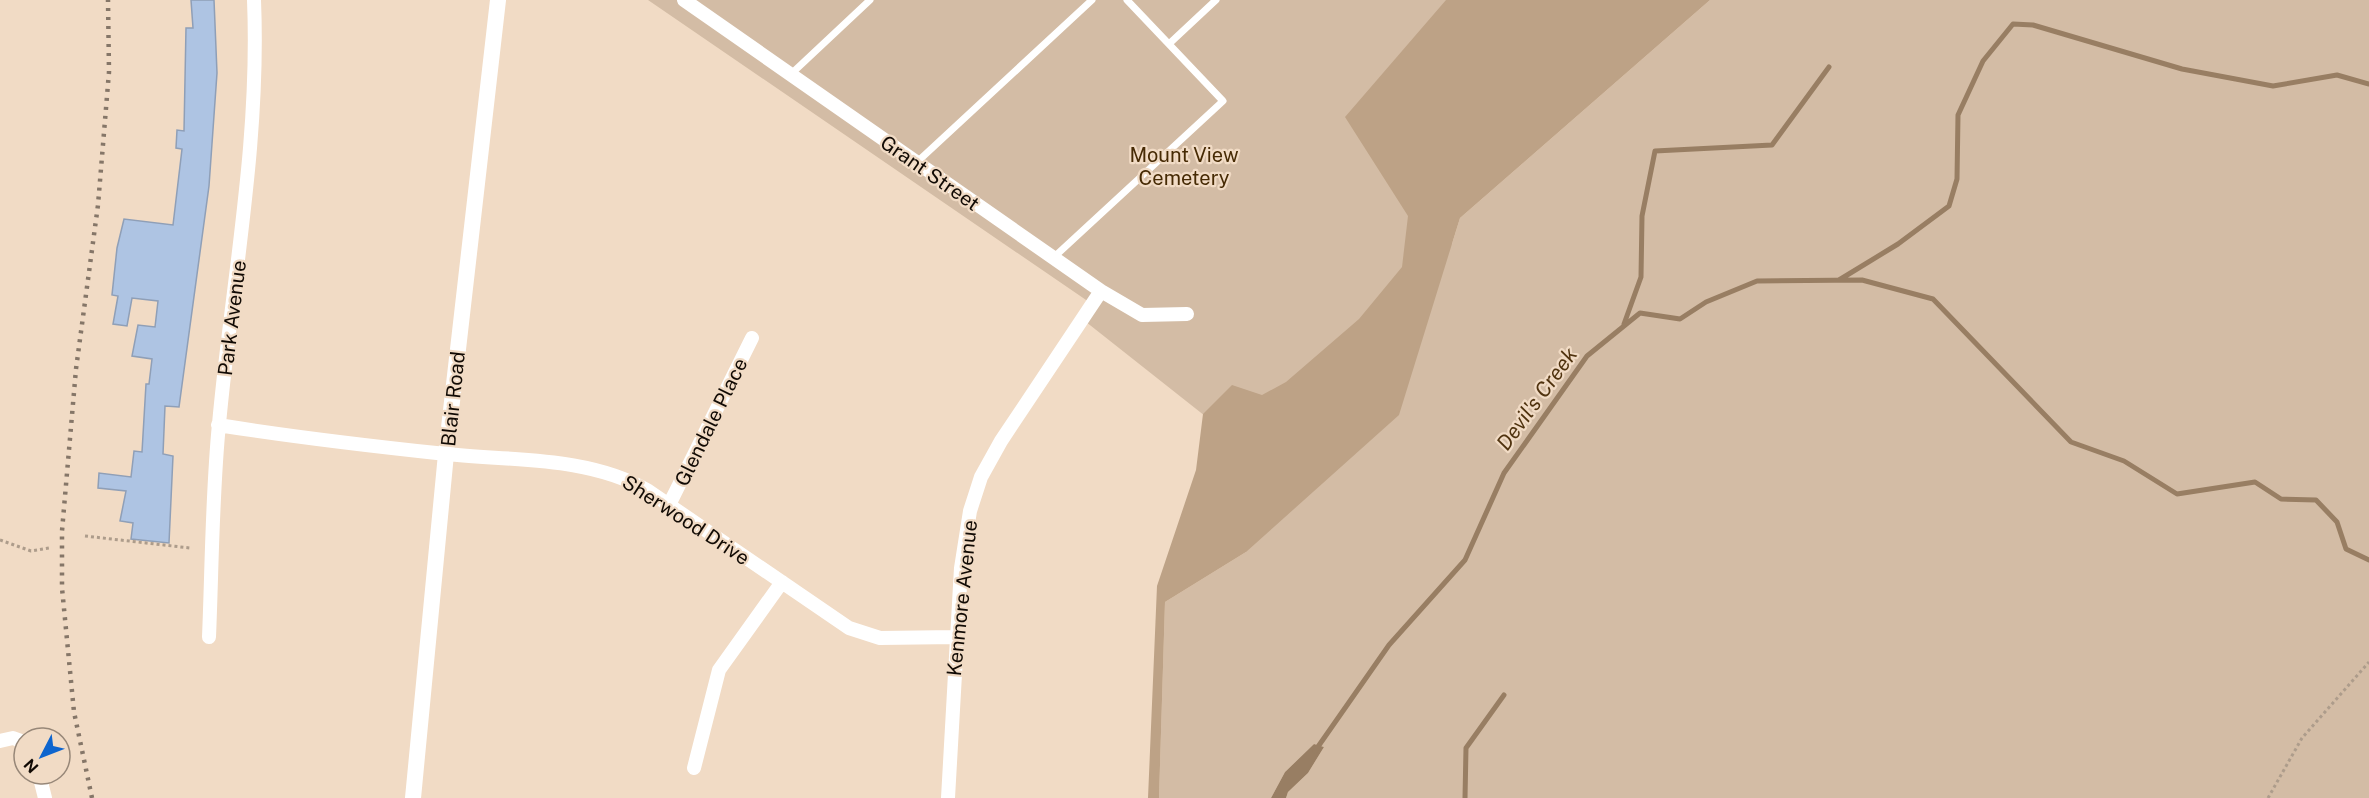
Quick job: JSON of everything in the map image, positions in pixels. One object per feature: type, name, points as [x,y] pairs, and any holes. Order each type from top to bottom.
[{"type":"street","name":"Park Avenue","points":[[209,637],[218,425],[250,167],[257,64],[254,0]]},
{"type":"street","name":"Blair Road","points":[[413,798],[446,454],[498,0]]},
{"type":"street","name":"Grant Street","points":[[684,0],[1101,291],[1142,315],[1187,314]]},
{"type":"street","name":"Kenmore Avenue","points":[[948,798],[961,568],[970,511],[981,477],[1000,441],[1101,291]]},
{"type":"street","name":"Glendale Place","points":[[669,505],[752,338]]},
{"type":"street","name":"Sherwood Drive","points":[[218,425],[446,454],[580,466],[624,477],[669,505],[849,628],[880,638],[956,637]]},
{"type":"street","points":[[694,768],[719,670],[782,582]]},
{"type":"lane","points":[[790,75],[870,0]]},
{"type":"lane","points":[[916,163],[1092,0]]},
{"type":"lane","points":[[1053,258],[1223,101],[1127,0]]},
{"type":"lane","points":[[1170,43],[1216,0]]},
{"type":"path","points":[[85,536],[190,548]]},
{"type":"path","points":[[0,540],[31,551],[50,548]]},
{"type":"path","points":[[2268,798],[2302,738],[2369,662]]},
{"type":"green space","name":"Mount View Cemetery","points":[[648,0],[1462,0],[1452,244],[1460,218],[1710,0],[2369,0],[2369,798],[1286,798],[1288,792],[1308,773],[1324,747],[1314,744],[1285,772],[1271,798],[1159,798],[1165,602],[1246,552],[1262,461],[1081,318],[1089,302]]},
{"type":"shaded area","points":[[1446,0],[1710,0],[1460,218],[1399,415],[1246,552],[1165,602],[1159,798],[1148,798],[1157,586],[1196,470],[1203,414],[1232,385],[1262,395],[1286,382],[1359,319],[1402,267],[1408,216],[1345,117]]},
{"type":"shaded area","points":[[1314,744],[1324,747],[1308,773],[1288,792],[1286,798],[1271,798],[1285,772]]},
{"type":"building","points":[[191,0],[214,0],[217,73],[209,186],[179,407],[165,406],[163,454],[173,456],[169,543],[131,539],[133,523],[120,521],[126,491],[98,488],[99,473],[131,477],[134,451],[142,452],[146,384],[149,384],[152,359],[132,356],[138,325],[155,327],[158,301],[132,298],[127,326],[113,324],[118,296],[112,295],[117,248],[124,219],[173,225],[182,149],[176,148],[177,130],[184,131],[186,28],[193,28]]},
{"type":"waterway","points":[[1839,280],[1898,244],[1949,206],[1957,179],[1958,115],[1983,61],[2013,24],[2033,25],[2182,69],[2273,86],[2337,75],[2369,84]]},
{"type":"waterway","points":[[1624,324],[1641,277],[1642,216],[1655,151],[1772,145],[1829,67]]},
{"type":"waterway","name":"Devil's Creek","points":[[1315,751],[1389,645],[1465,560],[1504,473],[1587,356],[1640,313],[1680,319],[1706,302],[1757,281],[1862,280],[1933,299],[2071,442],[2124,461],[2177,494],[2255,482],[2281,499],[2316,500],[2337,522],[2346,549],[2369,560]]},
{"type":"waterway","points":[[1465,798],[1466,748],[1504,695]]},
{"type":"railway","points":[[92,798],[74,712],[62,588],[62,531],[76,369],[98,205],[109,72],[108,0]]}]
